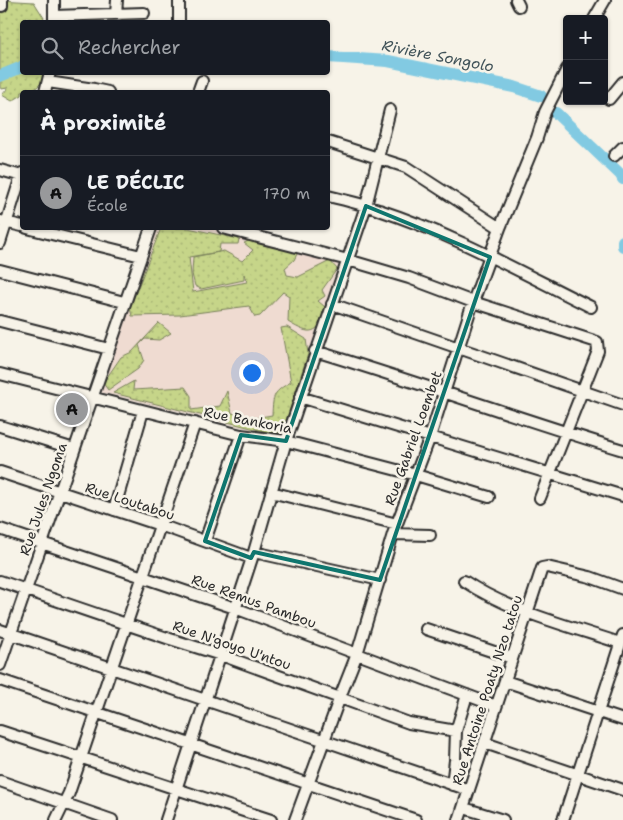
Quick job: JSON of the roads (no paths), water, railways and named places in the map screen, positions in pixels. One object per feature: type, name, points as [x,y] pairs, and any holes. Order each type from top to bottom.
[{"type":"street","points":[[54,0],[54,19],[144,13]]},
{"type":"street","points":[[116,14],[117,0]]},
{"type":"street","points":[[179,0],[179,20]]},
{"type":"street","points":[[596,15],[605,0]]},
{"type":"street","points":[[46,90],[49,76],[99,90]]},
{"type":"street","name":"Rue Gabriel Loembet","points":[[295,820],[357,654],[395,529],[430,437],[473,302],[500,228],[537,138],[544,112],[563,76]]},
{"type":"street","points":[[199,90],[202,81]]},
{"type":"street","points":[[609,99],[623,82]]},
{"type":"street","points":[[166,820],[221,655],[300,397],[366,206],[390,110]]},
{"type":"street","points":[[330,143],[406,167],[500,228]]},
{"type":"street","points":[[614,156],[623,148]]},
{"type":"street","points":[[0,170],[20,175]]},
{"type":"street","points":[[0,243],[4,222],[20,180]]},
{"type":"street","points":[[330,197],[366,206],[424,227],[591,307]]},
{"type":"street","points":[[4,222],[20,226]]},
{"type":"street","points":[[35,230],[141,256]]},
{"type":"street","name":"Rue Jules Ngoma","points":[[0,666],[150,230]]},
{"type":"street","points":[[231,230],[348,260],[409,278],[473,302],[598,342],[598,350],[540,498]]},
{"type":"street","points":[[0,270],[124,302]]},
{"type":"street","points":[[332,304],[623,405]]},
{"type":"street","points":[[0,321],[109,349]]},
{"type":"street","points":[[315,351],[623,450]]},
{"type":"street","name":"Rue Bankoria","points":[[0,374],[241,435],[286,441],[416,475],[489,497]]},
{"type":"street","points":[[300,397],[623,496]]},
{"type":"street","points":[[114,510],[143,410]]},
{"type":"street","points":[[56,820],[97,712],[195,423]]},
{"type":"street","points":[[0,426],[74,450]]},
{"type":"street","points":[[205,541],[241,435]]},
{"type":"street","name":"Rue Loutabou","points":[[0,472],[252,555],[380,580]]},
{"type":"street","points":[[271,492],[395,529],[430,535]]},
{"type":"street","name":"Rue Remus Pambou","points":[[0,529],[235,608],[496,706]]},
{"type":"street","name":"Rue Antoine Poaty Nzo tatou","points":[[459,820],[542,568],[590,578],[623,589]]},
{"type":"street","name":"Rue N'goyo U'ntou","points":[[0,581],[221,655],[418,725],[456,731]]},
{"type":"street","points":[[464,581],[478,591],[621,646],[563,820]]},
{"type":"street","points":[[426,629],[512,658]]},
{"type":"street","points":[[0,630],[469,790]]},
{"type":"street","points":[[0,680],[416,820]]},
{"type":"street","points":[[505,681],[623,720]]},
{"type":"street","points":[[452,784],[456,760],[456,731],[467,695]]},
{"type":"street","points":[[0,731],[272,820]]},
{"type":"street","points":[[485,743],[623,790]]},
{"type":"street","points":[[0,781],[109,819]]},
{"type":"street","points":[[464,808],[503,820]]},
{"type":"waterway","name":"Rivière Songolo","points":[[330,57],[388,61],[514,87],[541,96]]},
{"type":"waterway","name":"Rivière Songolo","points":[[0,76],[20,68]]},
{"type":"waterway","name":"Rivière Songolo","points":[[556,113],[623,179]]},
{"type":"waterway","name":"Rivière Songolo","points":[[623,241],[623,246]]},
{"type":"place","name":"LE DÉCLIC","points":[[72,409]]}]
